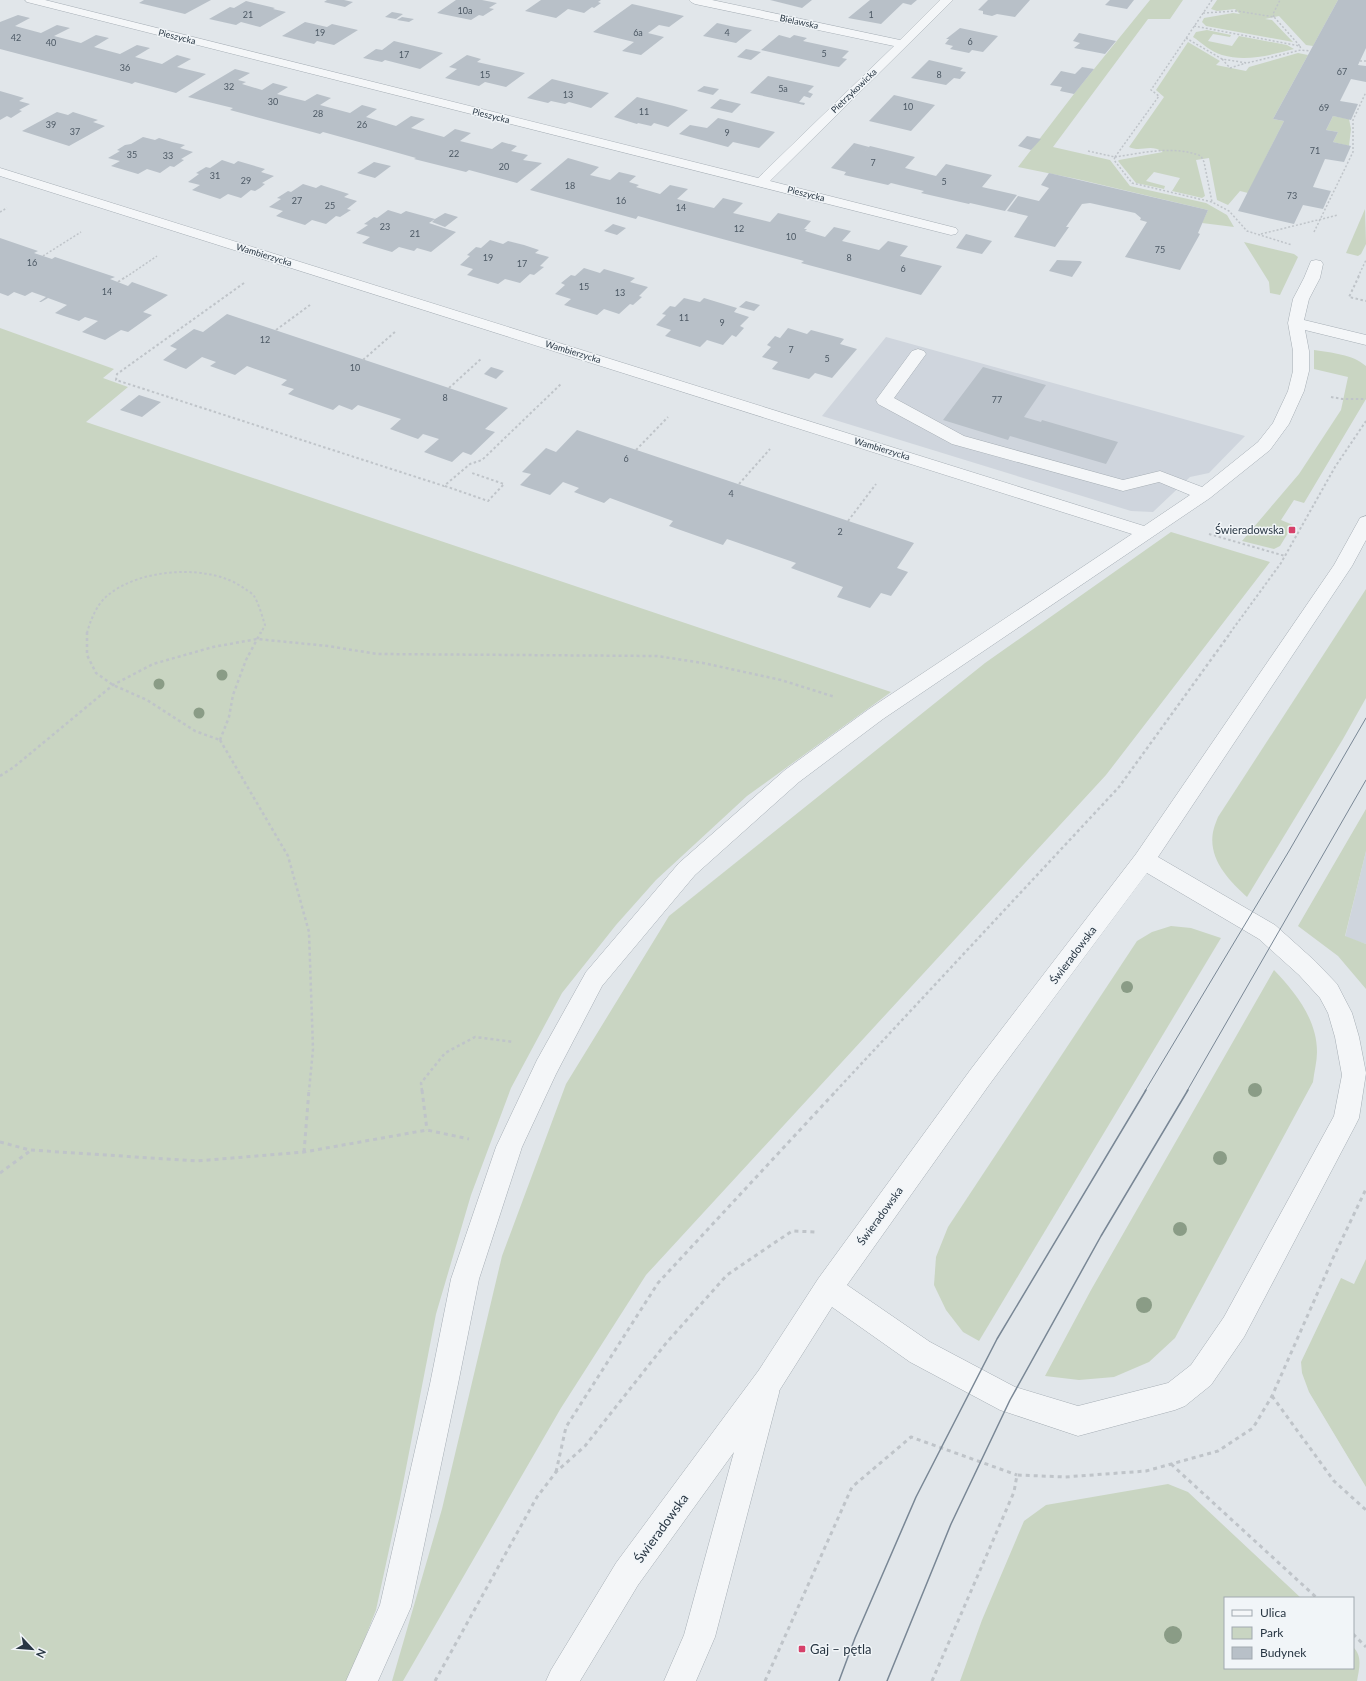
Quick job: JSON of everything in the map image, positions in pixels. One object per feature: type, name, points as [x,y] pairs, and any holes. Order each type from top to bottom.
[{"type":"street","name":"Pieszycka","points":[[31,0],[951,231]]},
{"type":"street","name":"Bielawska","points":[[695,0],[903,44]]},
{"type":"street","name":"Pietrzykowicka","points":[[760,182],[947,0]]},
{"type":"street","name":"Wambierzycka","points":[[0,172],[1154,527]]},
{"type":"street","points":[[362,1681],[396,1607],[465,1279],[509,1147],[557,1047],[594,979],[687,869],[792,776],[876,714],[1204,494],[1264,446],[1281,424],[1296,391],[1301,371],[1301,350],[1296,323],[1301,299],[1312,278],[1316,264]]},
{"type":"street","points":[[1296,323],[1366,340]]},
{"type":"street","points":[[918,354],[884,400],[958,440],[1123,486],[1160,476],[1204,494]]},
{"type":"street","name":"Świeradowska","points":[[562,1681],[627,1574],[769,1380],[828,1288],[980,1077],[1144,860],[1343,566],[1366,522]]},
{"type":"street","points":[[828,1288],[920,1352],[1010,1400],[1078,1420],[1174,1396],[1201,1375],[1234,1327],[1346,1118],[1354,1075],[1347,1037],[1340,1012],[1328,991],[1307,968],[1267,932],[1144,860]]},
{"type":"street","name":"Świeradowska","points":[[680,1681],[699,1637],[769,1380]]},
{"type":"path","points":[[1212,0],[1151,90],[1159,96],[1114,160],[1132,183],[1212,202],[1229,211],[1247,231],[1298,247]]},
{"type":"path","points":[[1274,17],[1273,14],[1280,0]]},
{"type":"path","points":[[1203,14],[1237,11],[1274,17],[1300,46],[1301,50]]},
{"type":"path","points":[[1194,26],[1300,46]]},
{"type":"path","points":[[1186,38],[1222,59],[1230,68],[1301,50],[1310,51]]},
{"type":"path","points":[[1222,59],[1247,63]]},
{"type":"path","points":[[1360,61],[1366,61]]},
{"type":"path","points":[[1088,151],[1115,157],[1159,150],[1194,153],[1201,156],[1204,162],[1212,202]]},
{"type":"path","points":[[1260,234],[1338,215]]},
{"type":"path","points":[[43,256],[84,230]]},
{"type":"path","points":[[118,282],[160,254]]},
{"type":"path","points":[[1366,260],[1349,297],[1366,301]]},
{"type":"path","points":[[244,282],[117,374],[116,380],[488,501],[504,484],[472,473]]},
{"type":"path","points":[[276,330],[311,304]]},
{"type":"path","points":[[363,360],[401,327]]},
{"type":"path","points":[[449,388],[485,355]]},
{"type":"path","points":[[444,486],[470,464],[482,460],[564,381]]},
{"type":"path","points":[[636,450],[671,414]]},
{"type":"path","points":[[556,1472],[566,1426],[658,1283],[1119,787],[1285,556],[1335,467],[1366,421]]},
{"type":"path","points":[[739,484],[771,447]]},
{"type":"path","points":[[848,521],[877,482]]},
{"type":"path","points":[[1154,527],[1285,556]]},
{"type":"path","points":[[220,740],[229,717],[233,695],[246,660],[265,624],[254,596],[236,582],[211,574],[186,572],[147,576],[124,585],[106,596],[94,614],[87,632],[87,655],[96,673],[113,685],[147,700],[195,731],[220,740],[288,856],[309,932],[313,1049],[304,1152]]},
{"type":"path","points":[[0,776],[113,685],[153,664],[213,647],[257,639],[328,646],[377,654],[657,656],[703,663],[781,680],[840,699],[876,714]]},
{"type":"path","points":[[427,1130],[420,1083],[445,1053],[475,1037],[557,1047]]},
{"type":"path","points":[[0,1142],[30,1150],[197,1161],[304,1152],[427,1130],[509,1147]]},
{"type":"path","points":[[0,1173],[30,1150]]},
{"type":"path","points":[[766,1681],[852,1487],[911,1437],[1017,1475],[1066,1477],[1146,1471],[1218,1451],[1253,1428],[1272,1396],[1333,1258],[1366,1189]]},
{"type":"path","points":[[435,1681],[537,1497],[556,1472],[584,1446],[666,1342],[728,1275],[792,1231],[868,1233]]},
{"type":"path","points":[[1272,1396],[1334,1481],[1366,1510]]},
{"type":"path","points":[[1171,1464],[1317,1597]]},
{"type":"path","points":[[932,1681],[1014,1492],[1017,1475]]},
{"type":"path","points":[[1354,1635],[1366,1647]]},
{"type":"shaded area","points":[[886,337],[1245,436],[1209,473],[1190,477],[1153,512],[1131,511],[822,416]]},
{"type":"shaded area","points":[[1366,851],[1366,944],[1345,937]]},
{"type":"green space","points":[[1150,0],[1183,0],[1170,19],[1148,19],[1053,147],[1110,160],[1130,186],[1206,203],[1227,215],[1234,227],[1202,223],[1208,210],[1077,179],[1018,167],[1077,90]]},
{"type":"green space","points":[[1217,0],[1338,0],[1313,46],[1306,45],[1279,16],[1265,19],[1272,20],[1293,42],[1206,26],[1202,22],[1204,18],[1233,13],[1240,14],[1235,9],[1217,11],[1211,9]]},
{"type":"green space","points":[[1207,30],[1231,35],[1230,37],[1213,34],[1208,41],[1232,46],[1239,36],[1287,45],[1294,49],[1258,57],[1231,57],[1214,52],[1193,37],[1196,32]]},
{"type":"green space","points":[[1188,42],[1220,61],[1216,65],[1246,71],[1249,67],[1298,53],[1308,55],[1273,119],[1284,121],[1248,193],[1240,191],[1228,205],[1217,200],[1209,158],[1196,160],[1205,196],[1202,198],[1172,191],[1180,178],[1154,172],[1146,181],[1165,186],[1164,189],[1136,183],[1118,161],[1163,152],[1154,148],[1134,149],[1129,147],[1164,97],[1156,90]]},
{"type":"green space","points":[[1333,116],[1349,119],[1351,129],[1349,146],[1333,142],[1338,132],[1326,130]]},
{"type":"green space","points":[[1365,209],[1366,244],[1361,254],[1358,256],[1346,253]]},
{"type":"green space","points":[[1244,242],[1294,254],[1298,257],[1280,295],[1270,293],[1269,282]]},
{"type":"green space","points":[[0,328],[114,369],[103,378],[128,387],[86,422],[891,692],[747,796],[656,880],[616,925],[562,993],[511,1088],[471,1195],[436,1314],[400,1499],[376,1610],[348,1681],[0,1681]]},
{"type":"green space","points":[[1314,350],[1348,356],[1366,366],[1366,399],[1304,503],[1294,500],[1281,520],[1293,525],[1280,546],[1274,549],[1242,541],[1299,474],[1341,410],[1348,377],[1314,369]]},
{"type":"green space","points":[[1171,532],[1270,562],[1106,775],[646,1275],[561,1408],[403,1681],[392,1681],[442,1509],[502,1256],[566,1084],[669,916],[985,663]]},
{"type":"green space","points":[[1366,589],[1366,698],[1343,739],[1247,897],[1227,877],[1217,860],[1212,842],[1213,832],[1218,817]]},
{"type":"green space","points":[[1366,809],[1366,851],[1345,936],[1366,944],[1366,989],[1338,956],[1298,926]]},
{"type":"green space","points":[[1171,926],[1191,928],[1221,938],[979,1341],[963,1332],[946,1310],[934,1285],[936,1257],[948,1227],[1137,941],[1152,932]]},
{"type":"green space","points":[[1274,970],[1297,997],[1309,1017],[1313,1028],[1316,1040],[1317,1060],[1313,1082],[1175,1338],[1149,1362],[1114,1377],[1079,1380],[1045,1376],[1091,1290]]},
{"type":"green space","points":[[1366,1259],[1366,1487],[1309,1392],[1302,1373],[1301,1362],[1341,1278],[1354,1284]]},
{"type":"green space","points":[[1168,1484],[1188,1492],[1300,1597],[1224,1597],[1224,1669],[1354,1669],[1354,1648],[1358,1654],[1359,1659],[1357,1681],[960,1681],[982,1620],[1024,1521],[1046,1505]]},
{"type":"building","points":[[144,0],[211,0],[185,14],[139,3]]},
{"type":"building","points":[[327,0],[344,0],[353,2],[345,7],[324,2]]},
{"type":"building","points":[[456,0],[482,0],[497,3],[489,8],[494,9],[483,16],[479,15],[471,20],[437,13]]},
{"type":"building","points":[[541,0],[601,0],[598,2],[601,3],[584,13],[568,9],[556,18],[525,11]]},
{"type":"building","points":[[770,0],[812,0],[802,8]]},
{"type":"building","points":[[870,0],[917,0],[911,5],[903,3],[881,24],[848,18]]},
{"type":"building","points":[[988,0],[1030,0],[1015,17],[997,14],[992,16],[983,14],[983,11],[978,10]]},
{"type":"building","points":[[1110,0],[1134,0],[1127,9],[1105,5]]},
{"type":"building","points":[[1338,0],[1366,0],[1366,48],[1358,65],[1366,66],[1366,82],[1351,79],[1340,101],[1358,104],[1351,120],[1333,116],[1326,130],[1338,132],[1333,142],[1351,146],[1344,162],[1325,159],[1313,187],[1331,191],[1323,209],[1303,205],[1294,224],[1238,211],[1284,121],[1273,119]]},
{"type":"building","points":[[246,1],[286,12],[260,27],[241,22],[236,25],[209,19],[230,7],[234,8]]},
{"type":"building","points":[[632,4],[684,16],[669,27],[659,25],[648,33],[664,37],[641,55],[622,51],[634,42],[593,32]]},
{"type":"building","points":[[392,12],[403,14],[396,19],[385,17]]},
{"type":"building","points":[[18,15],[30,18],[15,26],[41,33],[57,25],[70,28],[54,36],[81,43],[96,35],[109,38],[94,47],[120,54],[137,45],[150,48],[135,57],[162,64],[177,55],[191,59],[177,67],[206,74],[176,93],[135,82],[132,84],[0,49],[0,22]]},
{"type":"building","points":[[402,17],[414,19],[409,22],[397,20]]},
{"type":"building","points":[[305,22],[327,27],[332,24],[358,30],[334,45],[317,41],[314,44],[282,36]]},
{"type":"building","points":[[717,23],[752,30],[736,43],[703,36]]},
{"type":"building","points":[[960,28],[998,36],[983,52],[972,50],[969,53],[950,49],[953,46],[945,44],[949,39],[946,39]]},
{"type":"building","points":[[1079,33],[1116,41],[1105,54],[1074,48],[1080,43],[1073,41]]},
{"type":"building","points":[[779,35],[790,38],[794,35],[807,38],[803,41],[849,51],[842,58],[847,59],[839,67],[761,50]]},
{"type":"building","points":[[394,41],[443,53],[420,69],[385,60],[382,62],[363,58],[376,49],[382,50]]},
{"type":"building","points":[[746,49],[761,52],[751,60],[737,57]]},
{"type":"building","points":[[467,55],[481,59],[477,62],[525,73],[506,87],[485,82],[479,86],[445,78],[457,69],[449,67]]},
{"type":"building","points":[[929,60],[963,68],[960,71],[966,72],[960,79],[954,78],[946,85],[911,78]]},
{"type":"building","points":[[1082,67],[1094,69],[1074,94],[1060,91],[1062,87],[1050,85],[1061,71],[1075,74]]},
{"type":"building","points":[[235,69],[250,73],[238,80],[246,82],[242,84],[262,90],[273,83],[288,87],[277,94],[305,101],[317,94],[331,98],[320,105],[350,113],[362,105],[377,109],[366,117],[396,126],[411,116],[425,119],[411,128],[444,137],[455,129],[471,133],[460,141],[492,149],[502,142],[517,146],[511,151],[528,155],[523,160],[542,163],[517,183],[469,170],[466,172],[414,159],[416,158],[323,132],[320,134],[230,110],[233,108],[188,97]]},
{"type":"building","points":[[768,76],[814,86],[808,92],[813,94],[810,98],[804,96],[799,102],[805,103],[804,105],[750,93]]},
{"type":"building","points":[[552,79],[609,93],[591,108],[569,102],[565,104],[551,101],[548,103],[527,98]]},
{"type":"building","points":[[704,86],[719,89],[713,95],[697,91]]},
{"type":"building","points":[[0,91],[24,98],[19,101],[30,104],[19,110],[22,111],[11,118],[7,116],[0,120]]},
{"type":"building","points":[[894,95],[935,105],[911,131],[869,121]]},
{"type":"building","points":[[637,97],[688,110],[668,127],[654,123],[651,126],[637,124],[614,117]]},
{"type":"building","points":[[720,99],[741,104],[732,113],[710,108]]},
{"type":"building","points":[[57,112],[68,115],[73,112],[98,120],[93,122],[105,126],[69,146],[22,131]]},
{"type":"building","points":[[718,118],[775,132],[759,148],[733,142],[728,147],[679,134],[690,125],[707,128]]},
{"type":"building","points":[[1027,136],[1041,139],[1031,150],[1018,146]]},
{"type":"building","points":[[143,137],[155,140],[159,138],[185,145],[180,148],[193,152],[181,159],[184,160],[174,167],[170,166],[160,173],[147,169],[138,174],[111,166],[120,161],[108,158],[120,151],[117,150],[125,145],[131,144]]},
{"type":"building","points":[[854,143],[915,157],[905,168],[936,176],[946,164],[992,175],[982,187],[1017,195],[1005,211],[921,193],[924,191],[891,183],[888,185],[844,175],[846,172],[831,168]]},
{"type":"building","points":[[568,158],[599,167],[590,175],[610,180],[619,172],[636,176],[629,182],[639,185],[636,187],[660,194],[670,185],[688,189],[677,199],[714,208],[723,198],[743,203],[733,213],[770,222],[778,213],[811,221],[804,229],[807,229],[805,231],[825,237],[834,227],[851,231],[842,241],[879,250],[888,241],[908,246],[900,256],[942,266],[921,295],[801,263],[804,261],[638,216],[636,219],[530,190]]},
{"type":"building","points":[[222,160],[234,164],[238,161],[265,169],[261,172],[274,176],[262,183],[265,184],[260,188],[255,191],[251,190],[241,198],[228,194],[220,199],[192,190],[200,185],[188,182],[199,174],[196,173],[206,167],[210,168]]},
{"type":"building","points":[[374,162],[391,166],[375,178],[357,173]]},
{"type":"building","points":[[1049,173],[1208,210],[1198,233],[1200,234],[1180,270],[1125,257],[1147,222],[1140,220],[1141,218],[1135,213],[1090,203],[1082,204],[1066,227],[1069,227],[1055,247],[1014,237],[1028,216],[1007,211],[1018,196],[1039,201],[1049,188],[1041,185]]},
{"type":"building","points":[[303,184],[316,188],[321,185],[349,194],[344,197],[357,201],[347,209],[351,210],[340,217],[336,216],[326,224],[312,220],[305,225],[276,216],[283,211],[269,207],[281,199],[277,198],[288,191],[291,192]]},
{"type":"building","points":[[388,210],[401,214],[406,211],[435,219],[429,223],[456,232],[431,252],[417,248],[414,251],[399,247],[392,252],[362,243],[370,237],[356,233],[368,225],[364,224],[374,217],[377,218]]},
{"type":"building","points":[[445,213],[458,217],[445,227],[432,222]]},
{"type":"building","points":[[613,224],[626,228],[617,235],[604,231]]},
{"type":"building","points":[[966,234],[992,241],[982,254],[956,248]]},
{"type":"building","points":[[0,238],[38,251],[34,253],[52,259],[55,257],[115,277],[110,279],[128,286],[132,282],[168,295],[143,312],[152,315],[128,332],[121,330],[105,340],[82,332],[98,321],[85,317],[79,321],[55,313],[67,305],[48,298],[39,302],[46,297],[32,292],[25,296],[14,292],[8,296],[0,293]]},
{"type":"building","points":[[490,240],[503,244],[508,241],[524,245],[539,250],[535,253],[549,257],[540,266],[544,267],[534,275],[530,274],[520,283],[505,279],[498,284],[467,275],[473,269],[460,265],[470,256],[467,255],[476,247],[481,248]]},
{"type":"building","points":[[1057,260],[1082,262],[1072,277],[1049,271]]},
{"type":"building","points":[[584,268],[600,273],[604,269],[635,278],[630,282],[648,287],[639,296],[642,297],[633,305],[630,304],[619,314],[604,309],[597,315],[564,305],[571,299],[555,294],[565,285],[561,283],[571,275],[575,276]]},
{"type":"building","points":[[684,298],[700,302],[704,298],[737,308],[734,312],[749,317],[740,326],[744,328],[736,337],[732,335],[723,345],[707,340],[700,347],[665,336],[671,330],[656,325],[666,315],[662,314],[670,306],[675,307]]},
{"type":"building","points":[[746,301],[760,305],[754,311],[739,307]]},
{"type":"building","points":[[227,314],[508,408],[485,429],[495,432],[471,455],[463,452],[452,462],[424,452],[439,439],[423,434],[418,439],[390,429],[401,419],[358,405],[352,410],[339,405],[333,410],[288,394],[294,389],[281,385],[287,380],[247,366],[235,375],[210,366],[216,362],[202,357],[186,369],[163,360],[177,349],[170,346],[194,329],[203,332]]},
{"type":"building","points":[[788,328],[807,334],[811,330],[841,338],[844,339],[840,344],[857,349],[832,378],[815,373],[809,379],[772,369],[778,362],[762,357],[771,347],[767,345],[775,336],[780,338]]},
{"type":"building","points":[[491,367],[504,371],[496,379],[484,374]]},
{"type":"building","points":[[983,367],[1046,385],[1024,417],[1041,422],[1042,420],[1118,442],[1106,464],[1010,436],[1008,440],[943,420]]},
{"type":"building","points":[[139,395],[161,402],[142,417],[120,410]]},
{"type":"building","points":[[577,430],[914,543],[897,568],[908,572],[891,596],[881,593],[870,608],[837,597],[843,587],[791,568],[796,563],[727,539],[723,545],[669,526],[673,521],[610,498],[604,503],[574,492],[579,488],[563,482],[550,495],[520,485],[531,474],[522,472],[546,448],[556,452]]},
{"type":"tram line","points":[[1145,1091],[1289,851],[1366,718]]},
{"type":"tram line","points":[[1187,1091],[1366,780]]},
{"type":"tram line","points":[[839,1681],[855,1638],[916,1497],[997,1339],[1146,1090]]},
{"type":"tram line","points":[[887,1681],[951,1524],[1010,1400],[1101,1236],[1188,1090]]},
{"type":"place","name":"Świeradowska","points":[[1292,530]]},
{"type":"place","name":"Gaj – pętla","points":[[802,1649]]}]
